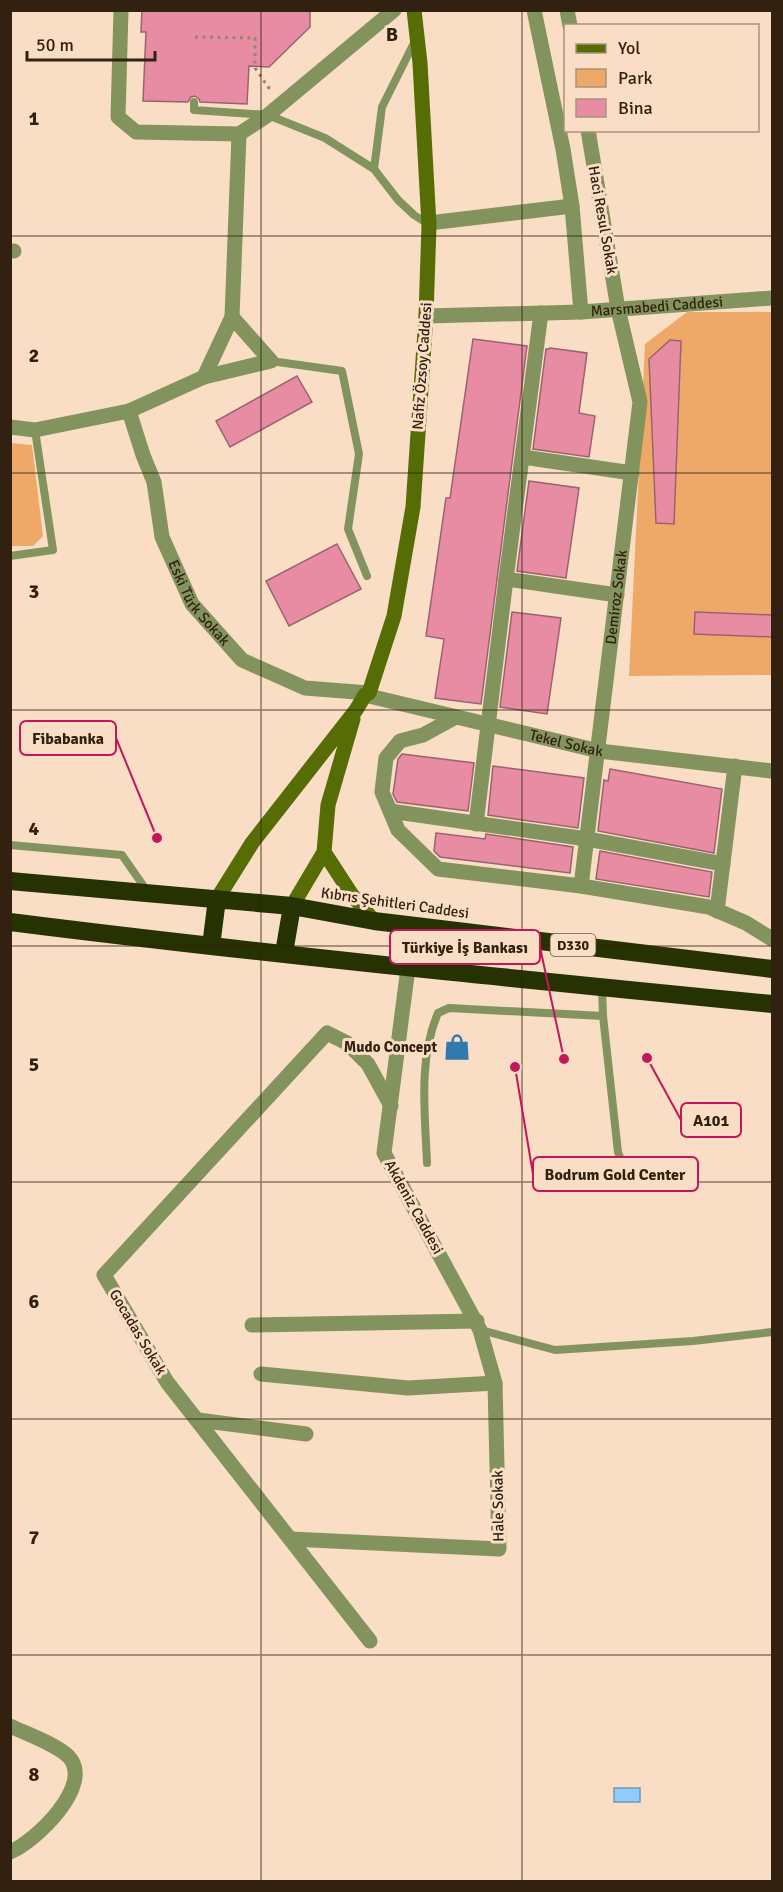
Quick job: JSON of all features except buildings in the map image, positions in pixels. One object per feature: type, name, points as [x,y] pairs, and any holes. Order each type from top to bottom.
[{"type":"highway","name":"Kıbrıs Şehitleri Caddesi","points":[[10,881],[292,906],[374,921],[772,969]]},
{"type":"highway","points":[[211,946],[218,899]]},
{"type":"highway","points":[[284,953],[292,906]]},
{"type":"highway","points":[[10,922],[408,968],[772,1004]]},
{"type":"main road","name":"Nafiz Özsoy Caddesi","points":[[218,899],[252,843],[367,694],[394,616],[413,507],[426,316],[429,224],[420,63],[414,10]]},
{"type":"main road","name":"Nafiz Özsoy Caddesi","points":[[292,906],[324,852],[328,805],[356,710]]},
{"type":"main road","points":[[324,852],[352,895],[374,921]]},
{"type":"street","points":[[121,10],[118,117],[136,132],[238,134],[281,105],[394,10]]},
{"type":"street","points":[[534,10],[563,149],[572,206],[581,312]]},
{"type":"street","name":"Haci Resul Sokak","points":[[588,132],[618,309]]},
{"type":"street","points":[[204,376],[232,317],[238,134]]},
{"type":"street","points":[[429,224],[572,206]]},
{"type":"street","name":"Marsmabedi Caddesi","points":[[426,316],[581,312],[772,298]]},
{"type":"street","name":"Demiroz Sokak","points":[[581,886],[640,402],[618,309]]},
{"type":"street","points":[[476,824],[541,313]]},
{"type":"street","points":[[10,427],[35,430],[129,411],[204,376],[271,361],[232,317]]},
{"type":"street","name":"Eski Türk Sokak","points":[[129,411],[154,482],[162,537],[192,604],[242,660],[305,688],[367,694]]},
{"type":"street","points":[[522,457],[632,473]]},
{"type":"street","points":[[506,579],[617,595]]},
{"type":"street","name":"Tekel Sokak","points":[[367,694],[599,751],[772,771]]},
{"type":"street","points":[[456,717],[423,735],[400,741],[386,758],[382,792],[398,830],[438,869],[581,886],[709,907],[746,923],[772,939]]},
{"type":"street","points":[[717,911],[735,766]]},
{"type":"street","points":[[390,811],[587,839],[723,864]]},
{"type":"street","name":"Akdeniz Caddesi","points":[[408,968],[384,1153],[479,1325]]},
{"type":"street","name":"Gocadas Sokak","points":[[370,1641],[167,1382],[104,1275],[327,1033],[347,1043],[368,1064],[391,1106]]},
{"type":"street","points":[[252,1325],[479,1325]]},
{"type":"street","name":"Hale Sokak","points":[[291,1539],[499,1549],[495,1383],[479,1325]]},
{"type":"street","points":[[261,1374],[408,1388],[495,1383]]},
{"type":"street","points":[[198,1420],[306,1434]]},
{"type":"street","points":[[10,1726],[68,1757],[75,1768],[75,1778],[69,1795],[53,1820],[32,1840],[10,1852]]},
{"type":"lane","points":[[374,169],[382,107],[417,39]]},
{"type":"lane","points":[[194,102],[194,111],[268,115],[325,138],[374,169],[398,201],[429,224]]},
{"type":"lane","points":[[271,361],[342,371],[359,454],[348,529],[367,576]]},
{"type":"lane","points":[[10,556],[53,550],[35,430]]},
{"type":"lane","points":[[10,845],[122,855],[148,892]]},
{"type":"lane","points":[[602,987],[603,1016],[618,1152],[622,1163],[632,1169],[691,1175]]},
{"type":"lane","points":[[427,1163],[426,1059],[433,1025],[438,1013],[449,1008],[603,1016]]},
{"type":"lane","points":[[479,1325],[555,1350],[693,1341],[772,1332]]},
{"type":"path","points":[[195,37],[255,38],[255,68],[281,105]]},
{"type":"green space","points":[[687,312],[772,312],[772,675],[629,676],[645,344]]},
{"type":"green space","points":[[11,443],[32,445],[43,536],[33,546],[11,546]]},
{"type":"water","points":[[614,1788],[640,1788],[640,1802],[614,1802]]},
{"type":"place","name":"Fibabanka","points":[[157,838]]},
{"type":"place","name":"Mudo Concept","points":[[457,1047]]},
{"type":"place","name":"A101","points":[[647,1058]]},
{"type":"place","name":"Türkiye İş Bankası","points":[[564,1059]]},
{"type":"place","name":"Bodrum Gold Center","points":[[515,1067]]}]
